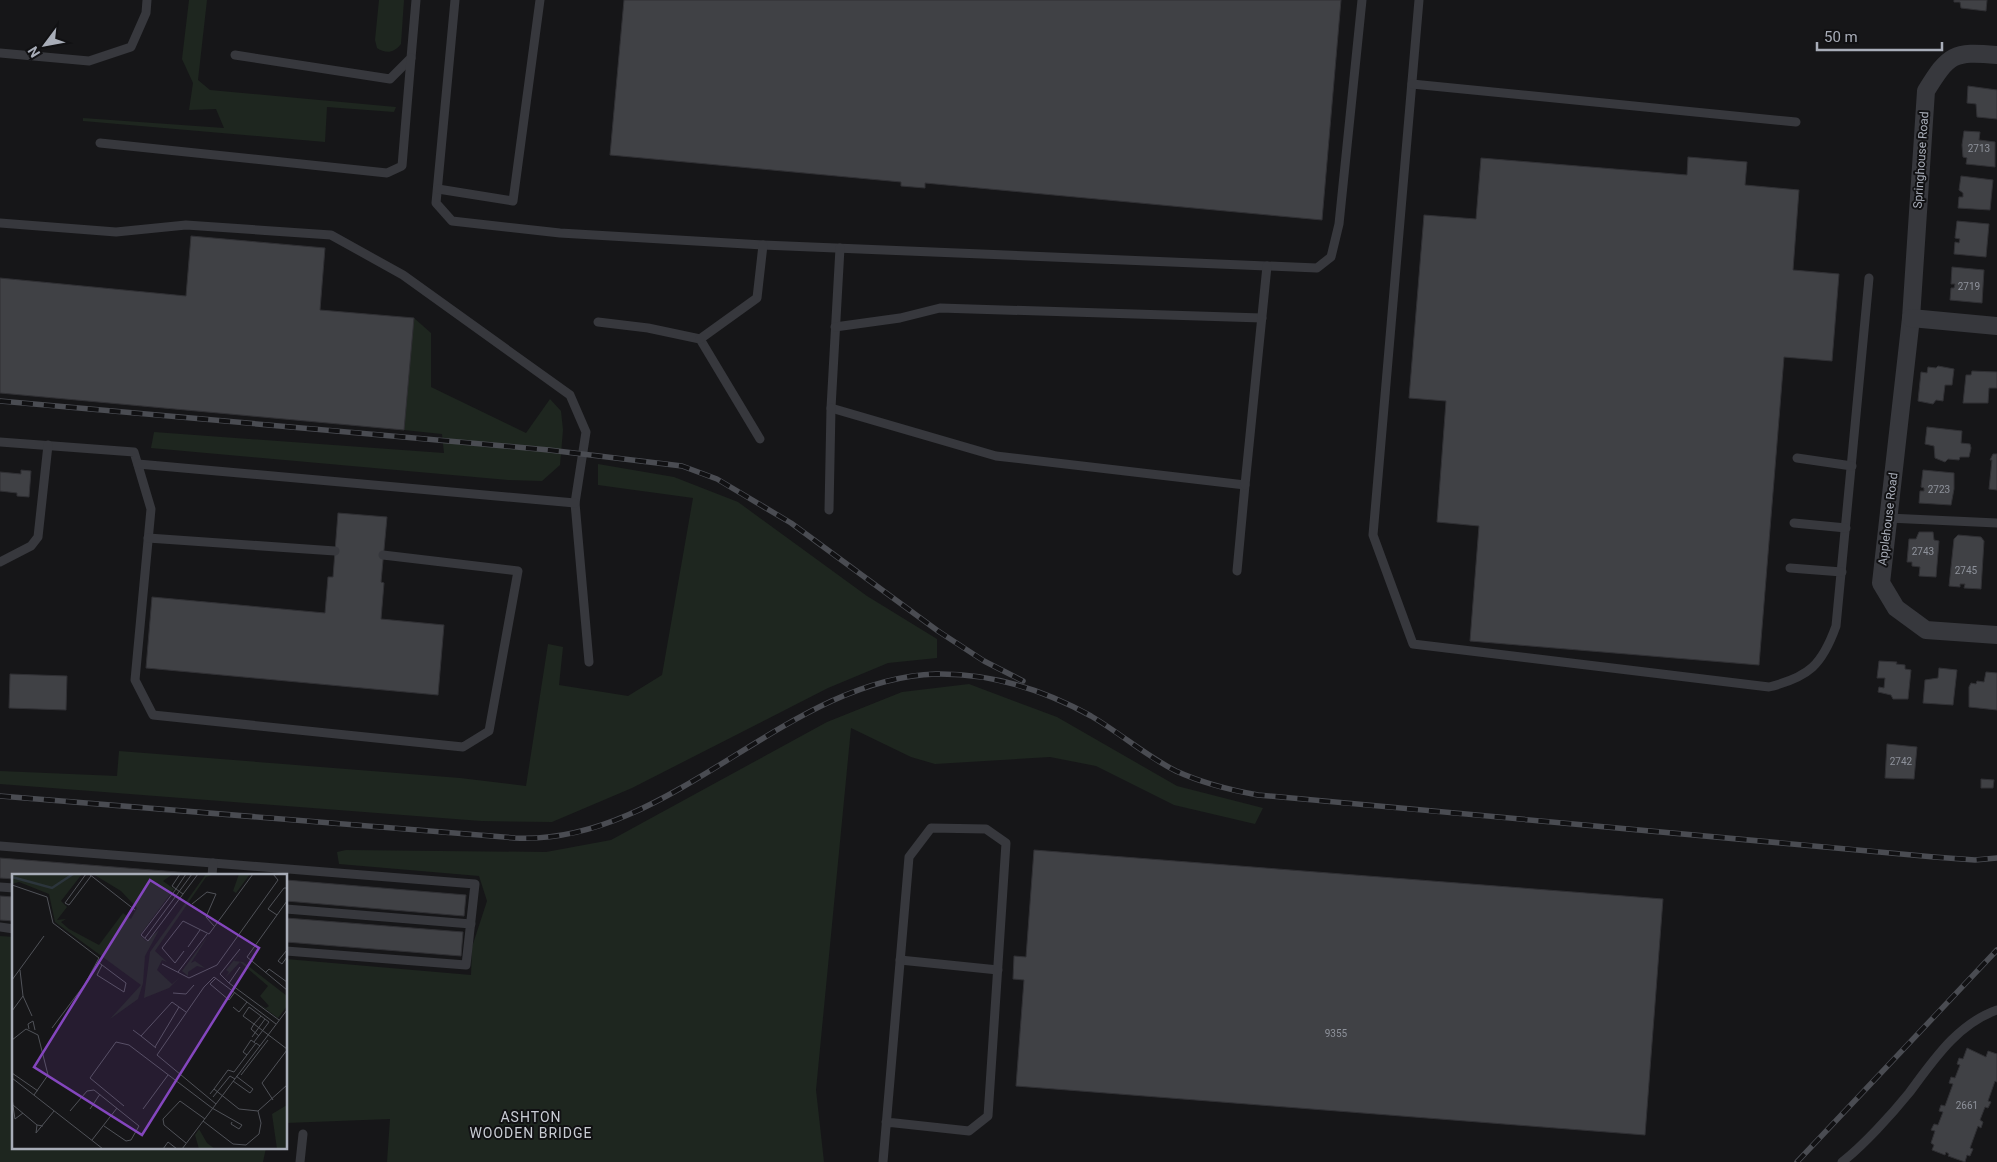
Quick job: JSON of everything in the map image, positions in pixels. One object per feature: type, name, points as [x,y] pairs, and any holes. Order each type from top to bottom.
[{"type":"street","name":"Springhouse Road","points":[[1911,318],[1926,91],[1943,64],[1966,52],[1997,55]]},
{"type":"street","points":[[1911,318],[1997,326]]},
{"type":"street","name":"Applehouse Road","points":[[1911,318],[1881,583],[1896,608],[1926,630],[1997,635]]},
{"type":"lane","points":[[0,53],[89,61],[132,47],[146,13],[147,0]]},
{"type":"lane","points":[[100,143],[386,173],[402,166],[416,0]]},
{"type":"lane","points":[[455,0],[436,203],[452,221],[560,233],[763,245],[1318,268],[1332,257],[1339,224],[1362,0]]},
{"type":"lane","points":[[438,188],[513,200],[540,0]]},
{"type":"lane","points":[[1419,0],[1373,534],[1414,644],[1769,688],[1793,681],[1813,668],[1828,649],[1836,626],[1869,278]]},
{"type":"lane","points":[[235,54],[390,79],[411,58]]},
{"type":"lane","points":[[1412,84],[1796,122]]},
{"type":"lane","points":[[0,223],[116,232],[186,225],[331,235],[403,275],[570,395],[586,432],[575,503],[589,662]]},
{"type":"lane","points":[[700,339],[757,298],[763,245]]},
{"type":"lane","points":[[829,510],[831,408],[840,248]]},
{"type":"lane","points":[[1237,571],[1267,266]]},
{"type":"lane","points":[[835,327],[900,318],[940,308],[1262,318]]},
{"type":"lane","points":[[598,322],[648,328],[700,339],[760,439]]},
{"type":"lane","points":[[831,408],[996,456],[1245,485]]},
{"type":"lane","points":[[0,442],[134,452],[151,509],[135,680],[153,715],[463,747],[489,731],[518,571],[383,555]]},
{"type":"lane","points":[[0,562],[31,546],[38,537],[48,445]]},
{"type":"lane","points":[[1797,458],[1852,466]]},
{"type":"lane","points":[[138,464],[575,503]]},
{"type":"lane","points":[[1888,518],[1997,523]]},
{"type":"lane","points":[[1794,523],[1846,528]]},
{"type":"lane","points":[[148,538],[335,551]]},
{"type":"lane","points":[[1790,568],[1842,572]]},
{"type":"lane","points":[[883,1162],[886,1122],[909,857],[931,828],[986,829],[1006,843],[988,1116],[970,1131],[886,1122]]},
{"type":"lane","points":[[0,846],[475,884],[466,965],[288,951]]},
{"type":"lane","points":[[212,874],[213,863]]},
{"type":"lane","points":[[288,909],[471,924]]},
{"type":"lane","points":[[900,960],[998,970]]},
{"type":"lane","points":[[1842,1162],[1907,1095],[1944,1046],[1966,1028],[1997,1010]]},
{"type":"lane","points":[[300,1162],[303,1134]]},
{"type":"shaded area","points":[[189,0],[207,0],[198,80],[210,90],[396,107],[394,112],[327,107],[325,142],[83,121],[83,118],[224,128],[216,109],[189,110],[193,83],[182,59]]},
{"type":"shaded area","points":[[379,0],[404,0],[401,44],[390,52],[377,48],[375,40]]},
{"type":"shaded area","points":[[414,318],[431,333],[431,387],[526,433],[550,399],[561,411],[563,430],[560,465],[542,481],[508,480],[151,448],[154,432],[444,453],[442,434],[404,430]]},
{"type":"shaded area","points":[[598,464],[674,477],[738,502],[867,596],[937,639],[937,658],[888,663],[828,688],[632,788],[552,822],[481,821],[0,784],[0,771],[117,776],[119,751],[460,778],[526,786],[548,644],[563,647],[559,685],[628,696],[662,675],[693,498],[598,485]]},
{"type":"shaded area","points":[[969,684],[1057,717],[1177,786],[1263,808],[1255,824],[1174,805],[1096,766],[1050,757],[935,764],[911,757],[851,728],[816,1090],[824,1162],[387,1162],[390,1119],[288,1123],[288,959],[471,975],[472,947],[487,901],[479,876],[339,864],[337,852],[346,850],[546,852],[611,840],[827,722],[902,692]]},
{"type":"shaded area","points":[[0,936],[12,937],[12,1150],[266,1150],[263,1162],[0,1162]]},
{"type":"building","points":[[624,0],[1341,0],[1322,220],[925,183],[925,188],[901,186],[901,182],[610,155]]},
{"type":"building","points":[[1954,0],[1987,0],[1986,11],[1961,8],[1960,2],[1954,2]]},
{"type":"building","points":[[1968,86],[1997,90],[1997,119],[1977,117],[1976,104],[1967,103]]},
{"type":"building","points":[[1964,131],[1980,132],[1979,140],[1995,142],[1995,167],[1966,164],[1967,158],[1963,157],[1962,145]]},
{"type":"building","points":[[1688,157],[1747,162],[1745,185],[1799,190],[1793,270],[1839,274],[1832,361],[1784,357],[1759,665],[1470,641],[1479,526],[1437,522],[1446,401],[1409,398],[1424,215],[1476,219],[1481,158],[1687,175]]},
{"type":"building","points":[[1961,176],[1993,180],[1990,210],[1958,208],[1959,197],[1963,197],[1963,193],[1959,190]]},
{"type":"building","points":[[1957,221],[1989,224],[1986,257],[1954,254],[1955,242],[1959,243],[1960,239],[1955,238]]},
{"type":"building","points":[[191,236],[325,248],[320,310],[414,318],[404,430],[0,393],[0,278],[186,296]]},
{"type":"building","points":[[1952,267],[1984,270],[1982,303],[1950,300],[1951,288],[1954,288],[1955,284],[1951,284]]},
{"type":"building","points":[[1938,366],[1954,369],[1952,385],[1945,385],[1943,401],[1936,400],[1933,404],[1918,401],[1921,372],[1927,373],[1928,367],[1936,368]]},
{"type":"building","points":[[1972,371],[1997,372],[1997,388],[1989,388],[1988,403],[1963,403],[1966,375],[1971,375]]},
{"type":"building","points":[[1927,427],[1962,431],[1961,443],[1970,444],[1969,457],[1960,457],[1959,460],[1948,459],[1945,462],[1935,458],[1934,446],[1925,444]]},
{"type":"building","points":[[1993,454],[1997,454],[1997,490],[1989,489],[1992,460],[1990,460]]},
{"type":"building","points":[[21,470],[31,471],[29,497],[0,491],[0,472],[21,474]]},
{"type":"building","points":[[1923,470],[1954,473],[1951,505],[1919,503],[1920,491],[1924,491],[1924,488],[1921,487]]},
{"type":"building","points":[[338,513],[387,517],[381,582],[384,583],[381,619],[444,625],[438,695],[146,668],[152,597],[325,613],[328,577],[333,577]]},
{"type":"building","points":[[1919,532],[1933,532],[1934,540],[1939,541],[1936,577],[1919,576],[1920,567],[1912,566],[1912,562],[1907,562],[1909,539],[1916,539]]},
{"type":"building","points":[[1958,535],[1981,537],[1984,541],[1981,589],[1964,588],[1965,584],[1960,584],[1960,587],[1949,586],[1954,539]]},
{"type":"building","points":[[1879,661],[1897,662],[1896,664],[1905,665],[1905,669],[1911,670],[1908,699],[1893,699],[1891,695],[1878,692],[1879,687],[1884,688],[1885,678],[1877,678]]},
{"type":"building","points":[[1939,668],[1957,670],[1953,705],[1923,703],[1925,680],[1938,678]]},
{"type":"building","points":[[1986,672],[1997,673],[1997,710],[1969,707],[1969,687],[1971,683],[1976,684],[1977,681],[1984,682]]},
{"type":"building","points":[[10,674],[67,676],[66,710],[9,708]]},
{"type":"building","points":[[1887,744],[1917,747],[1914,779],[1885,778]]},
{"type":"building","points":[[1981,779],[1994,780],[1993,788],[1981,788]]},
{"type":"building","points":[[1034,850],[1663,899],[1645,1135],[1016,1086],[1024,980],[1013,979],[1014,956],[1026,957]]},
{"type":"building","points":[[0,858],[203,874],[12,874],[12,879],[0,878]]},
{"type":"building","points":[[288,880],[466,895],[464,916],[288,901]]},
{"type":"building","points":[[0,896],[12,897],[12,921],[0,920]]},
{"type":"building","points":[[288,918],[463,932],[461,956],[288,942]]},
{"type":"building","points":[[1967,1048],[1986,1057],[1988,1051],[1997,1054],[1997,1082],[1995,1081],[1988,1101],[1991,1102],[1988,1108],[1985,1107],[1980,1120],[1983,1122],[1981,1128],[1978,1126],[1970,1148],[1973,1149],[1970,1156],[1967,1155],[1965,1162],[1948,1156],[1949,1154],[1946,1152],[1945,1155],[1932,1150],[1934,1145],[1931,1143],[1935,1131],[1931,1130],[1934,1124],[1938,1125],[1943,1112],[1939,1111],[1941,1105],[1945,1106],[1953,1084],[1949,1083],[1951,1077],[1955,1078],[1960,1065],[1957,1064],[1959,1058],[1963,1059]]},
{"type":"railway","points":[[0,401],[549,450],[682,466],[717,479],[791,523],[938,631],[984,661],[1023,681]]},
{"type":"railway","points":[[0,796],[515,838],[571,833],[624,816],[676,791],[777,730],[828,703],[881,683],[936,674],[956,674],[996,680],[1055,698],[1091,716],[1176,771],[1216,786],[1258,795],[1934,857],[1975,860],[1997,858]]},
{"type":"railway","points":[[1797,1162],[1997,950]]},
{"type":"district","name":"ASHTON WOODEN BRIDGE","points":[[531,1126]]}]
